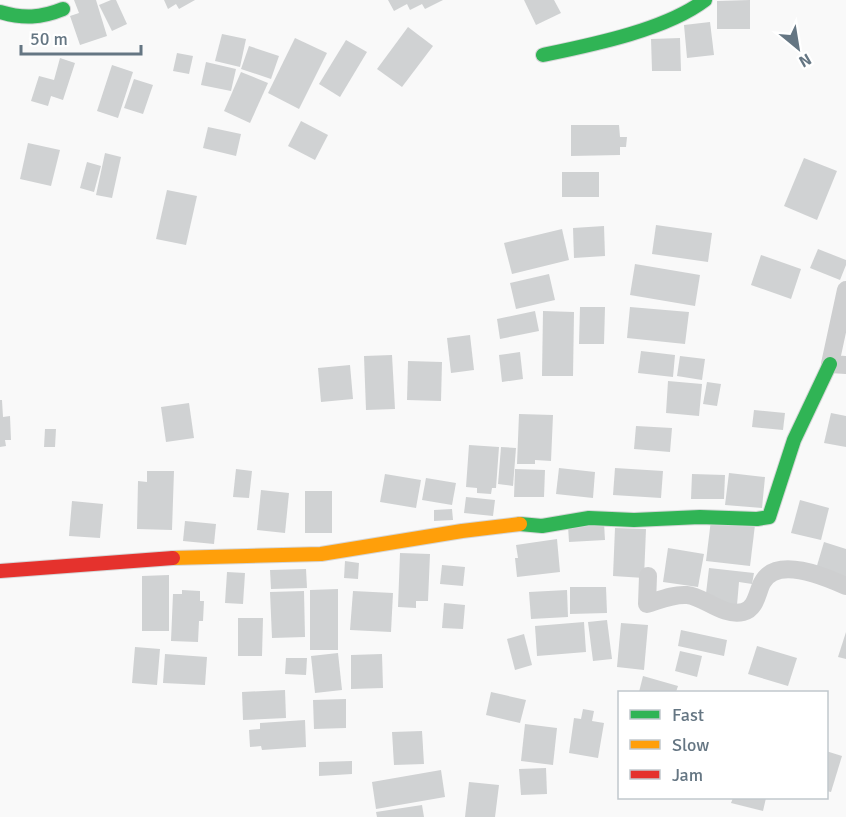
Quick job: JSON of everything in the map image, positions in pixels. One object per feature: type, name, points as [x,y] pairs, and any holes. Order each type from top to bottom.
[{"type":"street","points":[[543,55],[608,41],[653,26],[697,7],[705,0]]},
{"type":"street","points":[[0,12],[19,18],[43,17],[63,9]]},
{"type":"street","points":[[0,571],[206,556],[321,554],[462,531],[520,524],[542,526],[589,518],[634,520],[769,517],[794,440],[838,365],[846,290]]},
{"type":"street","points":[[648,576],[647,604],[671,596],[690,594],[712,606],[735,613],[744,612],[752,607],[762,582],[769,574],[780,570],[799,570],[821,575],[846,586]]},
{"type":"building","points":[[74,0],[96,0],[107,36],[80,45],[70,16],[79,13]]},
{"type":"building","points":[[116,0],[127,24],[112,31],[99,5]]},
{"type":"building","points":[[164,0],[195,0],[179,9],[176,4],[168,9]]},
{"type":"building","points":[[388,0],[443,0],[425,9],[422,4],[410,10],[407,4],[394,11]]},
{"type":"building","points":[[524,0],[554,0],[561,13],[536,25]]},
{"type":"building","points":[[750,0],[750,29],[717,29],[717,1]]},
{"type":"building","points":[[710,22],[714,55],[687,58],[684,25]]},
{"type":"building","points":[[408,27],[433,46],[402,87],[377,69]]},
{"type":"building","points":[[222,34],[246,39],[240,67],[215,61]]},
{"type":"building","points":[[295,38],[327,53],[299,109],[268,93]]},
{"type":"building","points":[[680,38],[681,71],[652,71],[651,39]]},
{"type":"building","points":[[346,40],[367,52],[340,97],[319,84]]},
{"type":"building","points":[[249,46],[279,56],[271,79],[241,69]]},
{"type":"building","points":[[177,53],[193,56],[189,74],[173,71]]},
{"type":"building","points":[[60,58],[75,63],[63,100],[51,96],[48,106],[31,101],[39,76],[54,80]]},
{"type":"building","points":[[206,62],[236,69],[231,91],[201,85]]},
{"type":"building","points":[[112,65],[133,72],[118,118],[97,111]]},
{"type":"building","points":[[241,72],[268,83],[250,123],[224,111]]},
{"type":"building","points":[[134,79],[153,85],[143,114],[124,108]]},
{"type":"building","points":[[301,121],[328,135],[315,160],[288,146]]},
{"type":"building","points":[[571,125],[619,125],[620,137],[627,137],[626,147],[620,147],[620,155],[571,156]]},
{"type":"building","points":[[208,127],[241,134],[236,156],[203,148]]},
{"type":"building","points":[[28,143],[60,150],[51,186],[20,179]]},
{"type":"building","points":[[105,153],[121,157],[112,198],[96,195]]},
{"type":"building","points":[[804,158],[837,171],[817,220],[784,206]]},
{"type":"building","points":[[87,162],[101,166],[94,192],[80,188]]},
{"type":"building","points":[[562,172],[599,172],[599,197],[562,197]]},
{"type":"building","points":[[167,190],[197,196],[186,245],[156,239]]},
{"type":"building","points":[[656,225],[712,233],[708,262],[652,254]]},
{"type":"building","points":[[604,226],[605,256],[574,258],[573,228]]},
{"type":"building","points":[[562,229],[569,260],[512,274],[504,243]]},
{"type":"building","points":[[818,249],[846,260],[840,280],[810,268]]},
{"type":"building","points":[[761,255],[801,269],[791,299],[751,285]]},
{"type":"building","points":[[635,264],[700,275],[695,306],[630,295]]},
{"type":"building","points":[[549,274],[555,300],[516,309],[510,283]]},
{"type":"building","points":[[580,307],[605,307],[604,344],[579,344]]},
{"type":"building","points":[[630,307],[689,312],[685,344],[627,338]]},
{"type":"building","points":[[535,311],[539,331],[500,339],[497,319]]},
{"type":"building","points":[[543,311],[574,312],[573,376],[542,376]]},
{"type":"building","points":[[470,335],[474,370],[451,373],[447,338]]},
{"type":"building","points":[[641,351],[675,355],[673,377],[638,373]]},
{"type":"building","points":[[520,352],[523,379],[502,382],[499,355]]},
{"type":"building","points":[[392,355],[395,409],[366,410],[364,356]]},
{"type":"building","points":[[680,356],[705,359],[702,380],[677,376]]},
{"type":"building","points":[[408,361],[442,362],[441,401],[407,400]]},
{"type":"building","points":[[350,365],[353,399],[321,402],[318,368]]},
{"type":"building","points":[[668,381],[702,384],[699,416],[666,413]]},
{"type":"building","points":[[707,382],[721,384],[717,406],[703,404]]},
{"type":"building","points":[[0,400],[2,400],[3,417],[10,416],[11,440],[5,440],[6,446],[0,447]]},
{"type":"building","points":[[189,403],[194,438],[166,442],[161,407]]},
{"type":"building","points":[[754,410],[785,413],[783,430],[752,427]]},
{"type":"building","points":[[831,413],[846,416],[846,447],[824,443]]},
{"type":"building","points":[[519,414],[553,415],[551,461],[535,460],[535,464],[517,464]]},
{"type":"building","points":[[636,426],[672,428],[670,452],[634,449]]},
{"type":"building","points":[[45,429],[56,429],[55,447],[44,447]]},
{"type":"building","points":[[469,445],[499,447],[496,488],[492,488],[491,494],[477,493],[477,488],[466,487]]},
{"type":"building","points":[[501,447],[516,448],[513,486],[498,484]]},
{"type":"building","points":[[559,468],[595,472],[593,498],[556,494]]},
{"type":"building","points":[[615,468],[663,471],[661,498],[613,495]]},
{"type":"building","points":[[236,469],[252,471],[249,498],[233,497]]},
{"type":"building","points":[[515,469],[545,470],[544,497],[514,497]]},
{"type":"building","points":[[147,471],[174,471],[172,530],[137,529],[138,481],[147,482]]},
{"type":"building","points":[[729,473],[765,477],[762,508],[725,505]]},
{"type":"building","points":[[385,474],[421,480],[416,508],[380,502]]},
{"type":"building","points":[[692,474],[725,475],[724,499],[691,499]]},
{"type":"building","points":[[426,478],[456,483],[452,505],[422,500]]},
{"type":"building","points":[[261,490],[289,493],[285,533],[257,530]]},
{"type":"building","points":[[305,491],[332,491],[332,533],[305,533]]},
{"type":"building","points":[[466,497],[495,500],[493,516],[464,513]]},
{"type":"building","points":[[800,500],[829,508],[821,540],[791,533]]},
{"type":"building","points":[[72,501],[103,504],[100,538],[69,536]]},
{"type":"building","points":[[452,509],[453,520],[434,521],[434,510]]},
{"type":"building","points":[[711,520],[755,525],[750,566],[706,561]]},
{"type":"building","points":[[185,521],[216,524],[214,544],[183,541]]},
{"type":"building","points":[[604,523],[605,540],[569,542],[568,526]]},
{"type":"building","points":[[615,528],[646,529],[644,578],[613,576]]},
{"type":"building","points":[[557,539],[560,572],[517,577],[516,545]]},
{"type":"building","points":[[824,542],[846,549],[846,578],[816,569]]},
{"type":"building","points":[[668,548],[704,554],[698,587],[663,582]]},
{"type":"building","points":[[400,553],[430,554],[428,601],[416,601],[416,608],[398,607]]},
{"type":"building","points":[[345,561],[359,563],[358,579],[344,578]]},
{"type":"building","points":[[442,565],[465,567],[463,586],[440,584]]},
{"type":"building","points":[[709,568],[754,573],[752,584],[739,582],[737,605],[705,602]]},
{"type":"building","points":[[306,569],[307,588],[271,589],[270,570]]},
{"type":"building","points":[[227,572],[245,573],[243,604],[225,603]]},
{"type":"building","points":[[169,575],[169,631],[142,631],[142,576]]},
{"type":"building","points":[[570,587],[606,587],[607,613],[570,614]]},
{"type":"building","points":[[338,589],[338,650],[310,650],[310,590]]},
{"type":"building","points":[[182,590],[200,591],[200,601],[204,601],[203,621],[199,621],[198,642],[171,641],[173,594],[182,594]]},
{"type":"building","points":[[567,590],[568,617],[531,619],[529,592]]},
{"type":"building","points":[[304,591],[305,637],[272,638],[270,592]]},
{"type":"building","points":[[353,591],[393,593],[391,632],[350,630]]},
{"type":"building","points":[[444,603],[465,605],[463,629],[442,628]]},
{"type":"building","points":[[238,618],[263,618],[262,656],[238,656]]},
{"type":"building","points":[[607,620],[612,659],[593,661],[588,622]]},
{"type":"building","points":[[584,622],[586,652],[537,656],[535,626]]},
{"type":"building","points":[[621,623],[648,625],[644,670],[617,667]]},
{"type":"building","points":[[681,630],[727,640],[724,656],[678,646]]},
{"type":"building","points":[[846,632],[846,659],[838,657]]},
{"type":"building","points":[[524,634],[532,665],[515,670],[507,639]]},
{"type":"building","points":[[757,646],[797,658],[788,686],[748,674]]},
{"type":"building","points":[[135,647],[160,649],[157,685],[132,683]]},
{"type":"building","points":[[680,651],[702,656],[697,677],[675,671]]},
{"type":"building","points":[[338,653],[342,690],[315,693],[311,656]]},
{"type":"building","points":[[165,654],[207,657],[205,685],[163,683]]},
{"type":"building","points":[[382,654],[383,688],[351,689],[351,655]]},
{"type":"building","points":[[286,658],[307,658],[306,675],[285,674]]},
{"type":"building","points":[[643,676],[678,686],[676,691],[639,691]]},
{"type":"building","points":[[285,690],[286,718],[243,720],[242,692]]},
{"type":"building","points":[[491,692],[526,700],[520,723],[486,715]]},
{"type":"building","points":[[346,699],[346,728],[314,729],[313,700]]},
{"type":"building","points":[[583,709],[594,711],[592,721],[604,723],[598,758],[569,753],[574,718],[581,719]]},
{"type":"building","points":[[305,720],[306,747],[262,750],[261,746],[250,747],[249,730],[260,729],[260,723]]},
{"type":"building","points":[[525,724],[557,728],[553,765],[521,761]]},
{"type":"building","points":[[422,731],[424,764],[394,765],[392,732]]},
{"type":"building","points":[[828,752],[842,756],[831,792],[828,791]]},
{"type":"building","points":[[352,761],[352,774],[319,776],[319,762]]},
{"type":"building","points":[[546,768],[547,794],[521,795],[519,769]]},
{"type":"building","points":[[441,770],[445,797],[376,809],[372,782]]},
{"type":"building","points":[[469,782],[499,785],[495,817],[465,817]]},
{"type":"building","points":[[733,799],[766,799],[763,811],[731,803]]},
{"type":"building","points":[[422,805],[424,817],[377,817],[376,812]]},
{"type":"traffic: fast","points":[[543,55],[649,28],[689,11],[705,0]]},
{"type":"traffic: fast","points":[[0,12],[16,16],[32,16],[63,9]]},
{"type":"traffic: fast","points":[[520,524],[542,526],[589,518],[634,520],[769,517],[794,440],[830,364]]},
{"type":"traffic: slow","points":[[173,558],[321,554],[520,524]]},
{"type":"traffic: jam","points":[[0,571],[173,558]]}]
